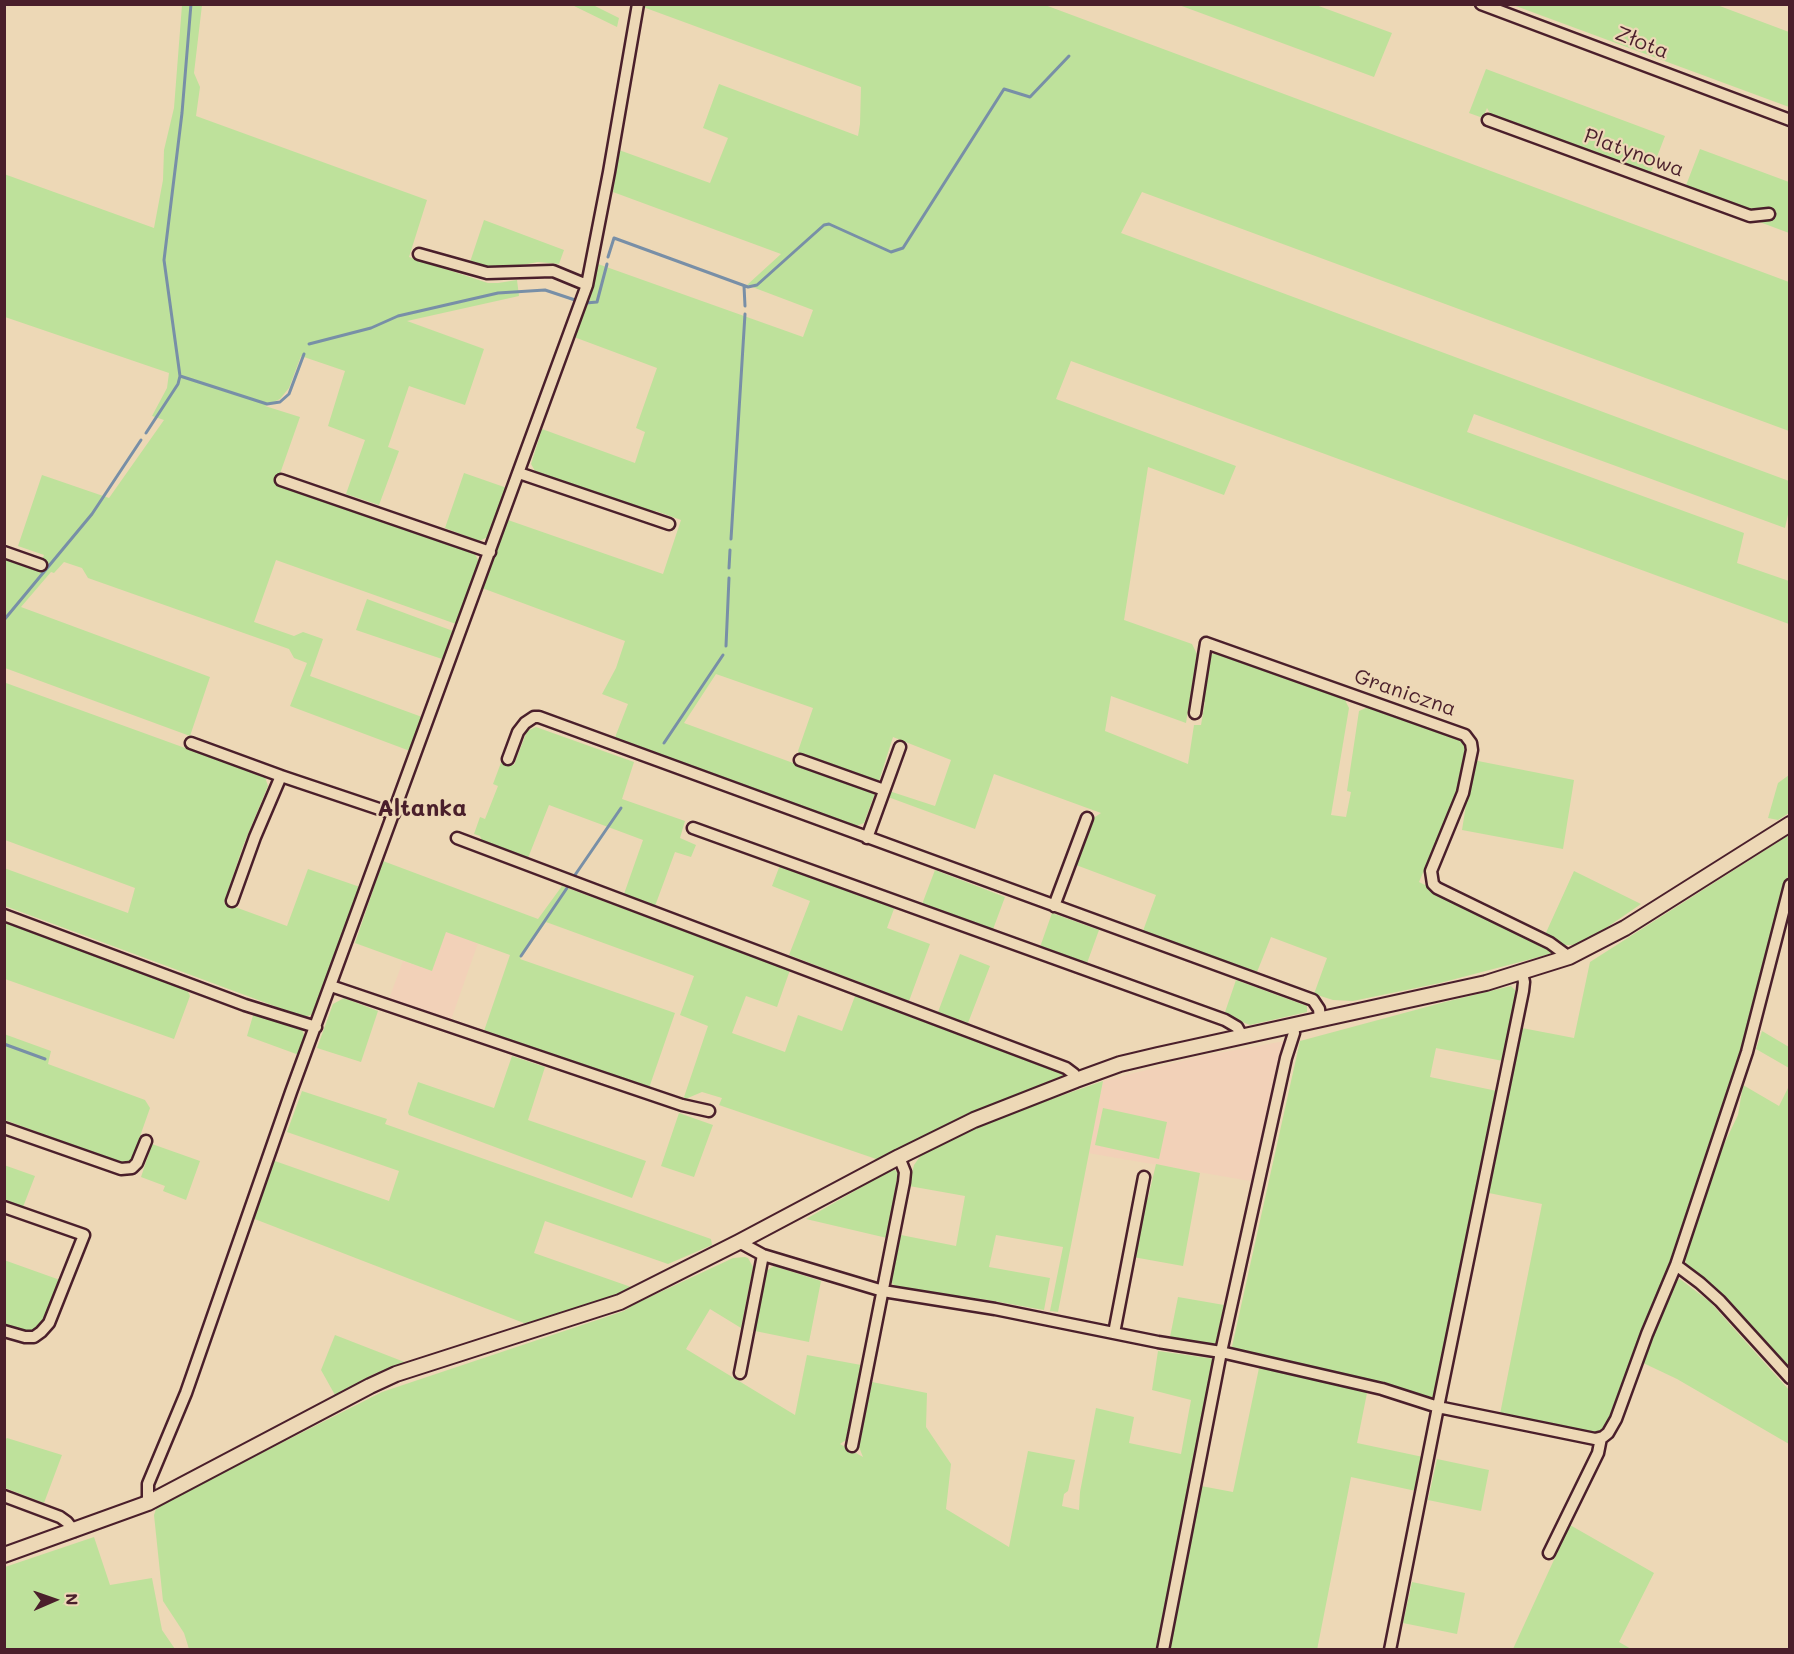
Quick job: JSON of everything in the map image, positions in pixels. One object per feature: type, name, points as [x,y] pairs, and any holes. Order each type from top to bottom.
[{"type":"street","points":[[148,1503],[148,1484],[186,1393],[330,986],[587,285],[638,4]]},
{"type":"street","name":"Złota","points":[[1481,4],[1790,120]]},
{"type":"street","name":"Platynowa","points":[[1488,120],[1750,216],[1769,214]]},
{"type":"street","points":[[419,254],[487,273],[553,271],[587,285]]},
{"type":"street","points":[[519,473],[669,524]]},
{"type":"street","points":[[281,480],[490,552]]},
{"type":"street","points":[[4,552],[41,565]]},
{"type":"street","name":"Graniczna","points":[[1195,713],[1206,644],[1465,735],[1471,743],[1472,750],[1463,793],[1431,871],[1433,884],[1550,944],[1569,957]]},
{"type":"street","points":[[508,759],[518,732],[525,723],[534,717],[539,717],[1313,1000],[1319,1009],[1320,1019]]},
{"type":"street","points":[[191,743],[394,814]]},
{"type":"street","points":[[867,838],[900,747]]},
{"type":"street","points":[[800,760],[884,790]]},
{"type":"street","points":[[232,900],[281,776]]},
{"type":"street","points":[[1054,906],[1087,818]]},
{"type":"street","points":[[4,1555],[148,1503],[387,1378],[604,1307],[658,1283],[974,1120],[1076,1080],[1136,1060],[1486,983],[1569,957],[1625,928],[1790,824]]},
{"type":"street","points":[[693,828],[1225,1020],[1238,1028],[1242,1036]]},
{"type":"street","points":[[457,838],[1066,1068],[1074,1074],[1076,1080]]},
{"type":"street","points":[[739,1242],[763,1255],[883,1291],[973,1305],[1158,1342],[1221,1352],[1382,1389],[1438,1407],[1578,1436],[1601,1438],[1608,1433],[1616,1419],[1647,1334],[1676,1265],[1747,1052],[1790,885]]},
{"type":"street","points":[[4,915],[245,1005],[316,1027]]},
{"type":"street","points":[[1390,1650],[1523,992],[1522,973]]},
{"type":"street","points":[[330,986],[682,1105],[708,1110]]},
{"type":"street","points":[[1163,1650],[1221,1352],[1286,1058],[1294,1033],[1293,1025]]},
{"type":"street","points":[[4,1128],[122,1169],[132,1167],[137,1163],[146,1141]]},
{"type":"street","points":[[852,1446],[904,1182],[905,1172],[899,1157]]},
{"type":"street","points":[[1114,1333],[1144,1177]]},
{"type":"street","points":[[4,1207],[84,1235],[68,1280],[45,1328],[34,1337],[4,1331]]},
{"type":"street","points":[[740,1373],[763,1255]]},
{"type":"street","points":[[1676,1265],[1720,1301],[1790,1378]]},
{"type":"street","points":[[1549,1553],[1598,1453],[1601,1438]]},
{"type":"street","points":[[4,1496],[60,1517],[74,1531]]},
{"type":"shaded area","points":[[446,931],[478,943],[451,1020],[389,999],[403,961],[432,971]]},
{"type":"shaded area","points":[[1285,1041],[1256,1182],[1088,1153],[1103,1081],[1201,1056]]},
{"type":"green space","points":[[182,5],[202,5],[194,73],[200,87],[196,116],[427,200],[409,257],[488,283],[517,280],[519,296],[407,321],[484,349],[465,405],[409,386],[388,447],[399,451],[379,505],[346,494],[365,440],[328,426],[345,371],[301,356],[289,388],[280,399],[265,406],[300,417],[276,485],[475,554],[479,562],[456,624],[276,560],[254,622],[294,636],[303,632],[323,639],[310,676],[422,717],[410,751],[290,706],[307,663],[294,658],[289,649],[88,578],[82,568],[64,562],[54,573],[51,572],[21,607],[210,677],[190,736],[5,668],[5,556],[41,562],[44,555],[18,546],[42,475],[109,498],[164,420],[152,416],[167,388],[169,373],[5,317],[4,174],[154,228],[163,180],[164,150],[174,108]]},
{"type":"green space","points":[[572,5],[593,5],[619,18],[617,27]]},
{"type":"green space","points":[[643,5],[1045,5],[1789,282],[1789,431],[1142,192],[1121,233],[1789,481],[1789,510],[1785,528],[1474,414],[1467,432],[1744,533],[1737,563],[1789,581],[1789,624],[1071,361],[1056,399],[1236,466],[1224,495],[1148,467],[1124,620],[1192,644],[1197,654],[1186,723],[1111,696],[1105,731],[1188,764],[1194,725],[1201,725],[1205,702],[1201,701],[1207,657],[1215,653],[1344,698],[1349,708],[1331,815],[1346,817],[1351,792],[1347,791],[1359,711],[1368,707],[1462,739],[1468,750],[1464,778],[1419,882],[1558,952],[1440,983],[1353,1001],[1333,1000],[1314,994],[1327,958],[1271,937],[1257,972],[1143,931],[1156,895],[1076,865],[1092,819],[1101,813],[994,774],[975,829],[888,797],[889,791],[935,806],[951,760],[893,737],[879,781],[873,783],[801,757],[798,751],[813,708],[716,674],[684,723],[875,793],[864,823],[854,827],[614,740],[628,704],[602,694],[616,668],[625,641],[482,588],[508,520],[663,574],[681,520],[656,511],[647,513],[535,471],[531,464],[542,429],[635,463],[645,432],[636,428],[657,368],[574,337],[598,264],[803,337],[813,310],[747,285],[781,254],[613,192],[619,150],[710,183],[728,138],[703,128],[719,84],[858,136],[860,124],[861,87],[643,7]]},
{"type":"green space","points":[[1179,5],[1316,5],[1392,33],[1374,77]]},
{"type":"green space","points":[[1513,5],[1717,5],[1789,32],[1789,107]]},
{"type":"green space","points":[[1486,69],[1665,136],[1650,175],[1491,115],[1487,108],[1483,118],[1469,113]]},
{"type":"green space","points":[[1700,149],[1789,182],[1789,233],[1757,221],[1759,209],[1751,212],[1685,188]]},
{"type":"green space","points":[[484,220],[564,250],[559,264],[538,262],[501,269],[486,268],[470,262]]},
{"type":"green space","points":[[464,473],[507,488],[488,537],[479,541],[445,528]]},
{"type":"green space","points":[[367,599],[453,631],[442,659],[356,630]]},
{"type":"green space","points":[[6,683],[265,777],[268,786],[243,846],[224,903],[287,926],[308,869],[360,887],[314,1014],[304,1017],[5,906],[4,868],[128,913],[135,888],[5,840]]},
{"type":"green space","points":[[536,727],[634,762],[622,799],[685,821],[680,838],[696,845],[691,857],[675,852],[655,906],[624,894],[643,840],[549,805],[528,858],[482,841],[480,836],[474,834],[480,817],[485,819],[498,786],[493,784],[502,760],[514,765],[527,731]]},
{"type":"green space","points":[[1473,760],[1574,780],[1563,849],[1462,830]]},
{"type":"green space","points":[[1789,775],[1789,813],[1778,820],[1768,818],[1778,783]]},
{"type":"green space","points":[[1789,835],[1789,872],[1751,1022],[1699,1186],[1611,1423],[1595,1433],[1500,1414],[1542,1204],[1489,1193],[1522,1028],[1574,1038],[1590,962]]},
{"type":"green space","points":[[383,861],[538,919],[562,886],[790,970],[777,1007],[746,996],[732,1033],[785,1052],[798,1015],[842,1031],[855,996],[1065,1075],[962,1116],[879,1160],[719,1105],[722,1098],[702,1092],[683,1100],[708,1026],[680,1015],[694,976],[546,922],[520,959],[675,1013],[649,1088],[484,1031],[510,955],[446,932],[432,971],[355,943]]},
{"type":"green space","points":[[780,865],[895,906],[887,928],[930,944],[909,1001],[789,955],[810,901],[772,886]]},
{"type":"green space","points":[[935,870],[1005,897],[992,932],[921,907]]},
{"type":"green space","points":[[1574,871],[1641,904],[1584,943],[1559,945],[1544,937]]},
{"type":"green space","points":[[1052,913],[1099,930],[1086,966],[1039,950]]},
{"type":"green space","points":[[4,921],[186,987],[190,996],[174,1039],[5,979]]},
{"type":"green space","points":[[960,954],[990,966],[968,1023],[938,1012]]},
{"type":"green space","points":[[1236,980],[1307,1006],[1307,1012],[1250,1025],[1224,1015]]},
{"type":"green space","points":[[1511,986],[1516,991],[1503,1061],[1436,1048],[1430,1077],[1497,1091],[1435,1398],[1375,1382],[1231,1351],[1300,1041]]},
{"type":"green space","points":[[344,998],[378,1011],[361,1062],[317,1048],[333,1004]]},
{"type":"green space","points":[[254,1012],[302,1029],[305,1038],[299,1055],[247,1036]]},
{"type":"green space","points":[[1762,1031],[1789,1047],[1789,1068],[1756,1049]]},
{"type":"green space","points":[[4,1034],[51,1051],[48,1064],[145,1100],[150,1108],[132,1159],[124,1164],[5,1120]]},
{"type":"green space","points":[[512,1056],[545,1067],[528,1120],[646,1161],[632,1198],[409,1115],[418,1082],[494,1108]]},
{"type":"green space","points":[[1103,1081],[1058,1312],[1050,1311],[1063,1247],[996,1235],[989,1267],[1050,1278],[1044,1310],[982,1299],[898,1289],[891,1282],[901,1235],[956,1246],[965,1196],[909,1186],[914,1165],[921,1155],[978,1125]]},
{"type":"green space","points":[[1743,1085],[1779,1106],[1789,1086],[1789,1369],[1719,1291],[1687,1268],[1684,1255],[1714,1165],[1738,1115]]},
{"type":"green space","points":[[302,1091],[387,1119],[385,1124],[711,1239],[712,1245],[668,1264],[545,1221],[534,1253],[631,1287],[609,1299],[529,1325],[252,1218],[272,1160],[389,1201],[399,1171],[287,1132]]},
{"type":"green space","points":[[1103,1108],[1167,1122],[1159,1159],[1095,1145]]},
{"type":"green space","points":[[679,1113],[713,1125],[694,1177],[661,1166]]},
{"type":"green space","points":[[152,1144],[200,1161],[186,1200],[163,1191],[165,1186],[141,1177]]},
{"type":"green space","points":[[1156,1164],[1200,1173],[1183,1266],[1133,1257],[1144,1201],[1148,1198]]},
{"type":"green space","points":[[4,1165],[35,1176],[23,1207],[5,1200]]},
{"type":"green space","points":[[893,1169],[898,1172],[887,1238],[806,1219]]},
{"type":"green space","points":[[745,1257],[753,1267],[741,1328],[710,1309],[686,1349],[795,1415],[807,1355],[861,1365],[846,1440],[840,1444],[863,1457],[859,1447],[872,1382],[927,1393],[926,1427],[951,1464],[946,1509],[1009,1547],[1028,1451],[1075,1460],[1062,1506],[1079,1510],[1080,1492],[1096,1408],[1134,1417],[1129,1443],[1181,1454],[1191,1400],[1152,1390],[1158,1351],[1215,1359],[1165,1643],[1201,1486],[1233,1492],[1259,1368],[1368,1388],[1357,1443],[1423,1457],[1416,1491],[1351,1477],[1317,1650],[189,1649],[184,1633],[163,1601],[154,1515],[157,1506],[382,1392],[624,1311],[733,1258]]},
{"type":"green space","points":[[4,1260],[60,1280],[41,1330],[27,1335],[5,1326]]},
{"type":"green space","points":[[774,1266],[821,1281],[809,1342],[755,1331],[766,1271]]},
{"type":"green space","points":[[1680,1279],[1710,1302],[1789,1390],[1789,1444],[1677,1379],[1639,1361],[1671,1281]]},
{"type":"green space","points":[[1178,1297],[1224,1305],[1215,1346],[1170,1337]]},
{"type":"green space","points":[[335,1335],[407,1363],[376,1373],[335,1395],[321,1370]]},
{"type":"green space","points":[[7,1438],[62,1455],[44,1503],[5,1488],[4,1441]]},
{"type":"green space","points":[[1437,1459],[1489,1470],[1481,1511],[1428,1500]]},
{"type":"green space","points":[[1570,1525],[1654,1573],[1619,1642],[1631,1649],[1513,1649]]},
{"type":"green space","points":[[94,1537],[110,1585],[152,1578],[162,1630],[175,1649],[5,1649],[5,1567]]},
{"type":"green space","points":[[1412,1582],[1465,1593],[1457,1634],[1403,1623]]},
{"type":"waterway","points":[[191,4],[182,113],[164,260],[180,376],[267,404],[280,402],[289,394],[304,354]]},
{"type":"waterway","points":[[608,257],[614,238],[748,287],[757,285],[824,225],[829,224],[891,252],[903,248],[1004,89],[1030,97],[1069,56]]},
{"type":"waterway","points":[[586,303],[597,302],[607,264]]},
{"type":"waterway","points":[[744,286],[745,306]]},
{"type":"waterway","points":[[309,344],[371,328],[398,316],[498,293],[545,290],[575,300]]},
{"type":"waterway","points":[[731,539],[745,314]]},
{"type":"waterway","points":[[146,433],[178,384],[180,376]]},
{"type":"waterway","points":[[4,620],[92,514],[141,440]]},
{"type":"waterway","points":[[729,568],[730,550]]},
{"type":"waterway","points":[[726,646],[729,578]]},
{"type":"waterway","points":[[664,743],[723,655]]},
{"type":"waterway","points":[[575,875],[621,808]]},
{"type":"waterway","points":[[521,956],[567,888]]},
{"type":"waterway","points":[[4,1044],[45,1059]]},
{"type":"district","name":"Altanka","points":[[422,809]]}]
